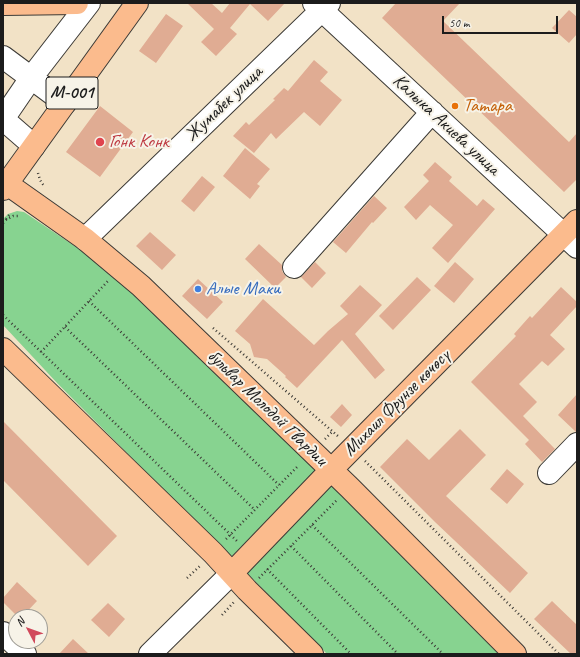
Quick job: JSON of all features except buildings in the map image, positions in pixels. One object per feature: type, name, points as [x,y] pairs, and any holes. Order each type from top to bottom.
[{"type":"main road","points":[[3,4],[77,3]]},
{"type":"main road","name":"М-001","points":[[4,185],[34,146],[137,3]]},
{"type":"main road","name":"бульвар Молодой Гвардии","points":[[4,185],[85,239],[141,286],[332,470],[515,654]]},
{"type":"main road","name":"Михаил Фрунзе көчөсү","points":[[232,573],[352,449],[573,234]]},
{"type":"main road","points":[[3,349],[232,573],[247,590],[312,654]]},
{"type":"street","points":[[34,146],[3,119],[31,78],[89,3]]},
{"type":"street","name":"Калыка Акиева улица","points":[[322,5],[432,112],[573,234]]},
{"type":"street","name":"Жумабек улица","points":[[85,239],[322,5]]},
{"type":"street","points":[[3,57],[65,103]]},
{"type":"street","points":[[294,266],[432,112]]},
{"type":"street","points":[[549,472],[577,444]]},
{"type":"street","name":"Михаил Фрунзе көчөсү","points":[[150,654],[232,573]]},
{"type":"street","points":[[3,633],[25,654]]},
{"type":"path","points":[[37,171],[38,177],[46,189]]},
{"type":"path","points":[[6,220],[10,214]]},
{"type":"path","points":[[41,352],[110,280]]},
{"type":"path","points":[[89,302],[279,485]]},
{"type":"path","points":[[3,315],[241,544]]},
{"type":"path","points":[[65,327],[255,510]]},
{"type":"path","points":[[213,328],[333,431],[559,654]]},
{"type":"path","points":[[224,541],[301,463]]},
{"type":"path","points":[[222,615],[337,500]]},
{"type":"path","points":[[312,525],[443,654]]},
{"type":"path","points":[[291,546],[398,654]]},
{"type":"path","points":[[187,578],[203,563]]},
{"type":"path","points":[[263,565],[351,654]]},
{"type":"green space","points":[[17,211],[24,212],[113,272],[319,467],[231,557],[58,384],[3,325],[3,219],[8,214]]},
{"type":"green space","points":[[334,482],[506,654],[327,654],[245,571]]},
{"type":"place","name":"Tamaра","points":[[455,106]]},
{"type":"place","name":"Гонк Конк","points":[[100,142]]},
{"type":"place","name":"Алые Маки","points":[[198,289]]}]
